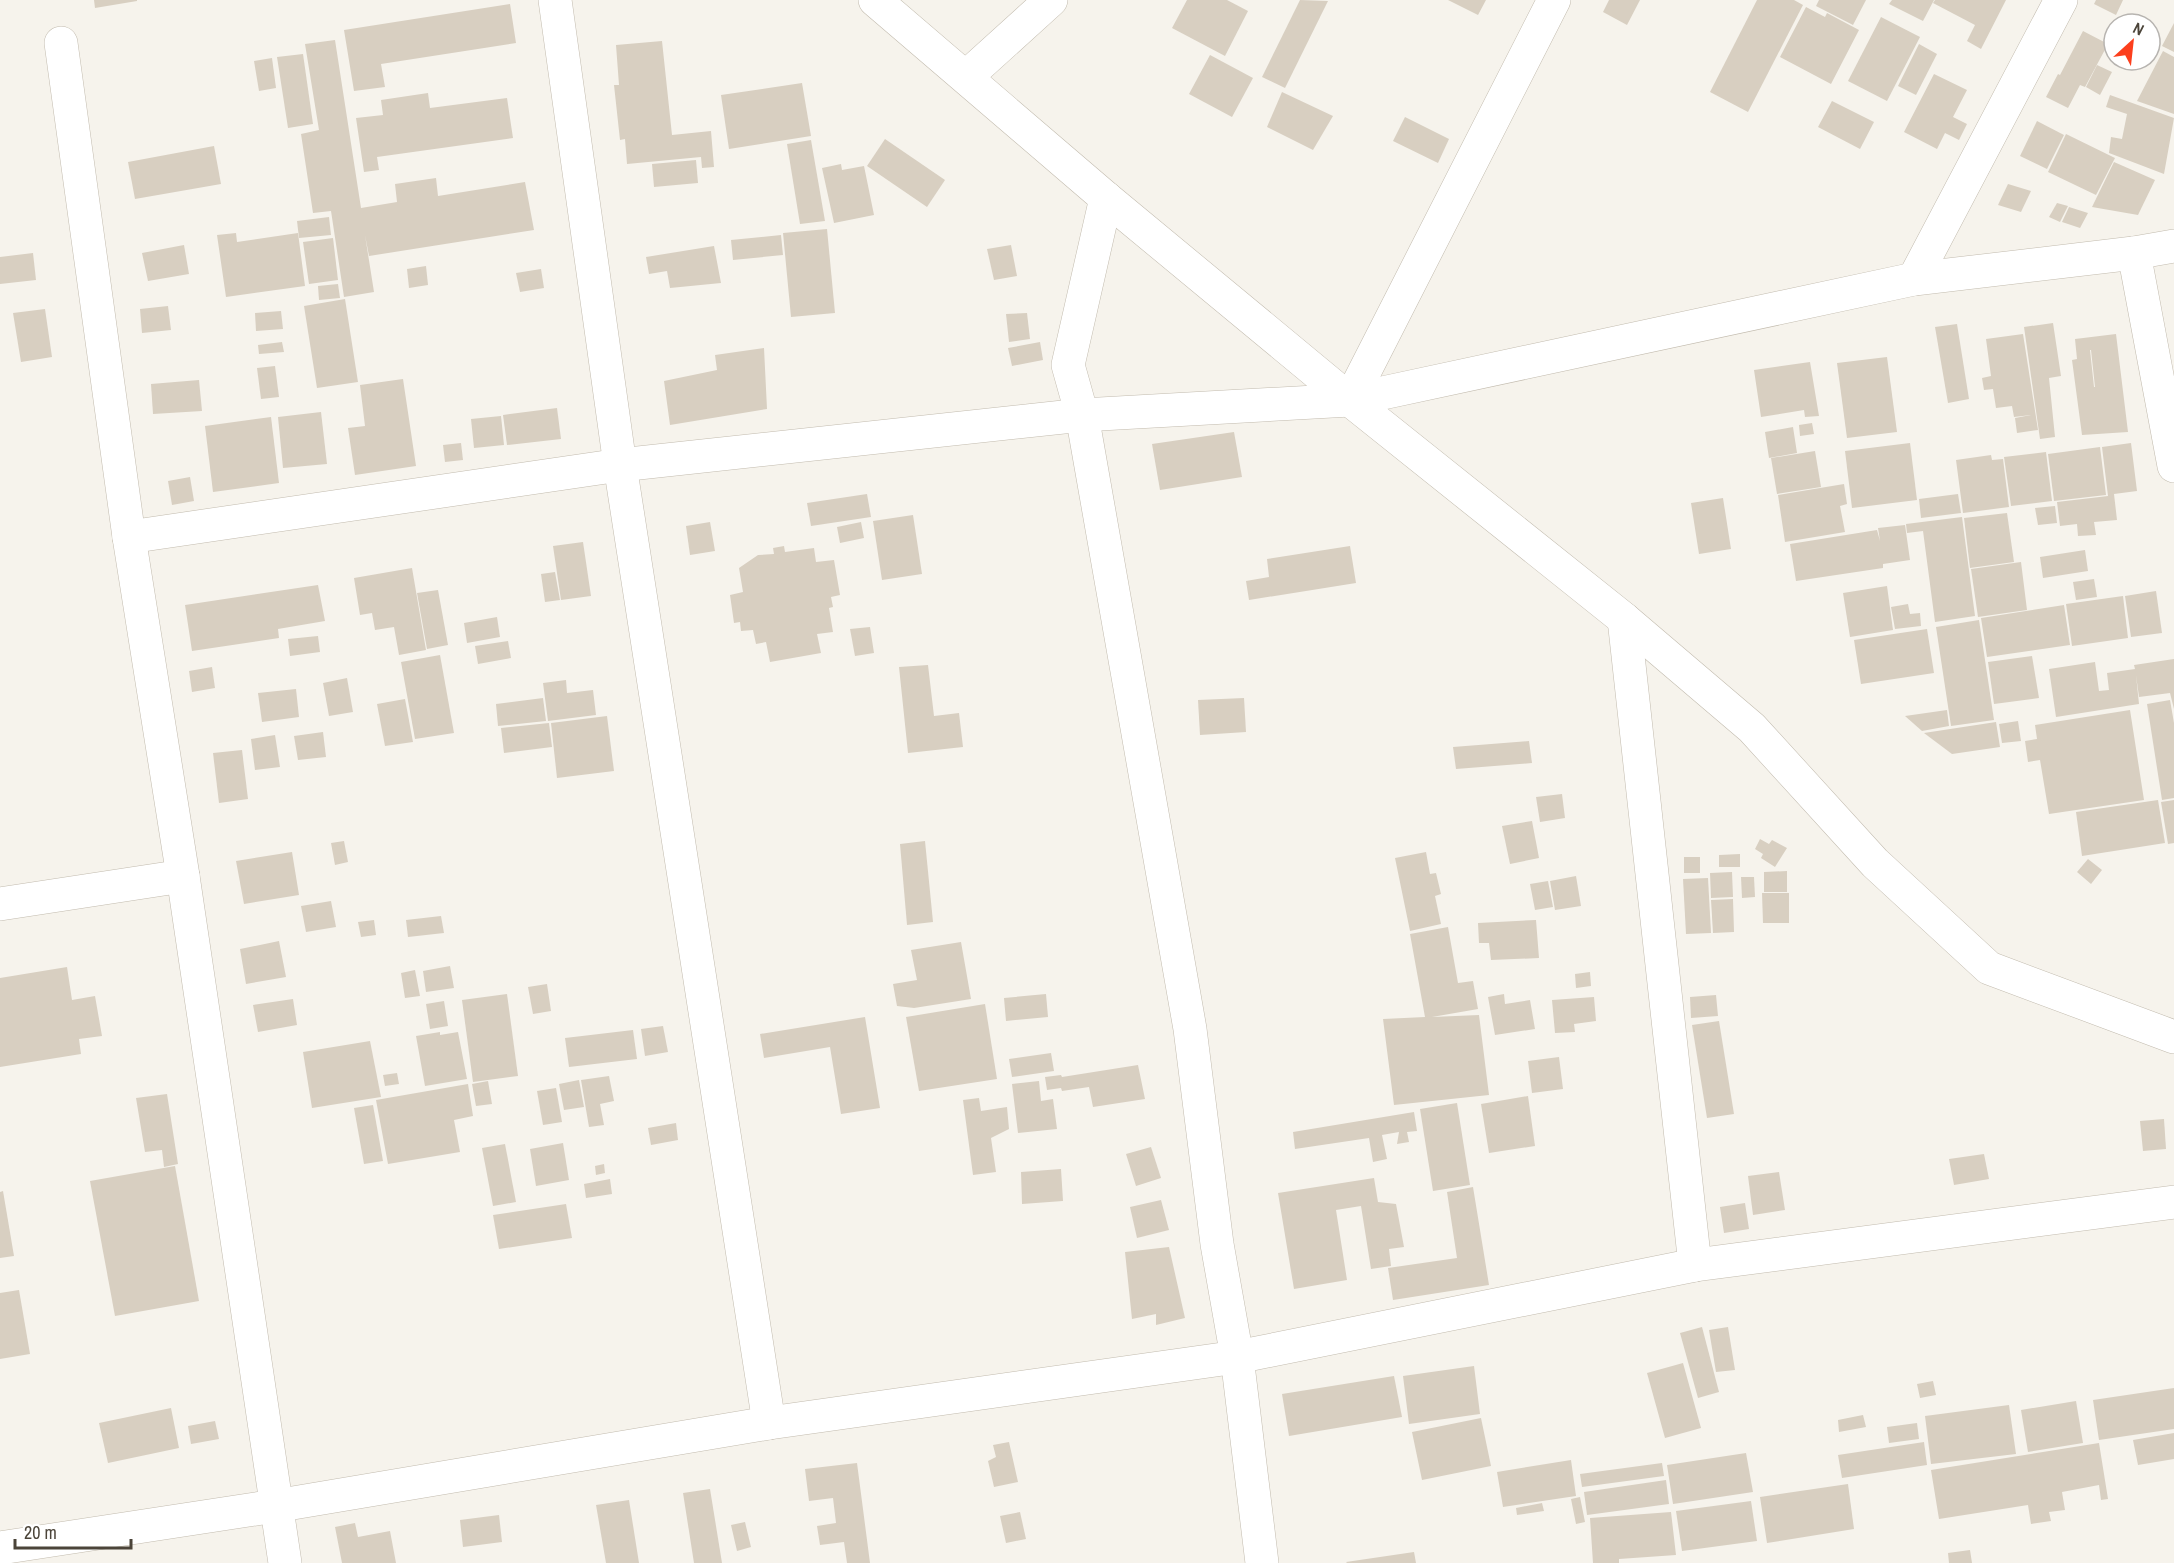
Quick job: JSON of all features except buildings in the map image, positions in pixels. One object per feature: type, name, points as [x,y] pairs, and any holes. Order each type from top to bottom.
[{"type":"street","points":[[555,0],[620,465],[769,1423]]},
{"type":"street","points":[[875,0],[1107,198],[1350,400],[1624,619],[1752,728],[1875,863],[1989,968],[2174,1037]]},
{"type":"street","points":[[966,78],[1051,0]]},
{"type":"street","points":[[1350,400],[1554,0]]},
{"type":"street","points":[[1914,279],[2061,0]]},
{"type":"street","points":[[61,43],[129,537],[183,876],[285,1563]]},
{"type":"street","points":[[1107,198],[1068,365],[1082,415],[1190,1029],[1217,1244],[1237,1357],[1263,1563]]},
{"type":"street","points":[[129,537],[620,465],[1082,415],[1350,400],[1914,279],[2134,254],[2174,246]]},
{"type":"street","points":[[2134,254],[2174,466]]},
{"type":"street","points":[[1624,619],[1695,1265]]},
{"type":"street","points":[[0,904],[183,876]]},
{"type":"street","points":[[0,1548],[275,1506],[769,1423],[1237,1357],[1695,1265],[2174,1202]]}]
